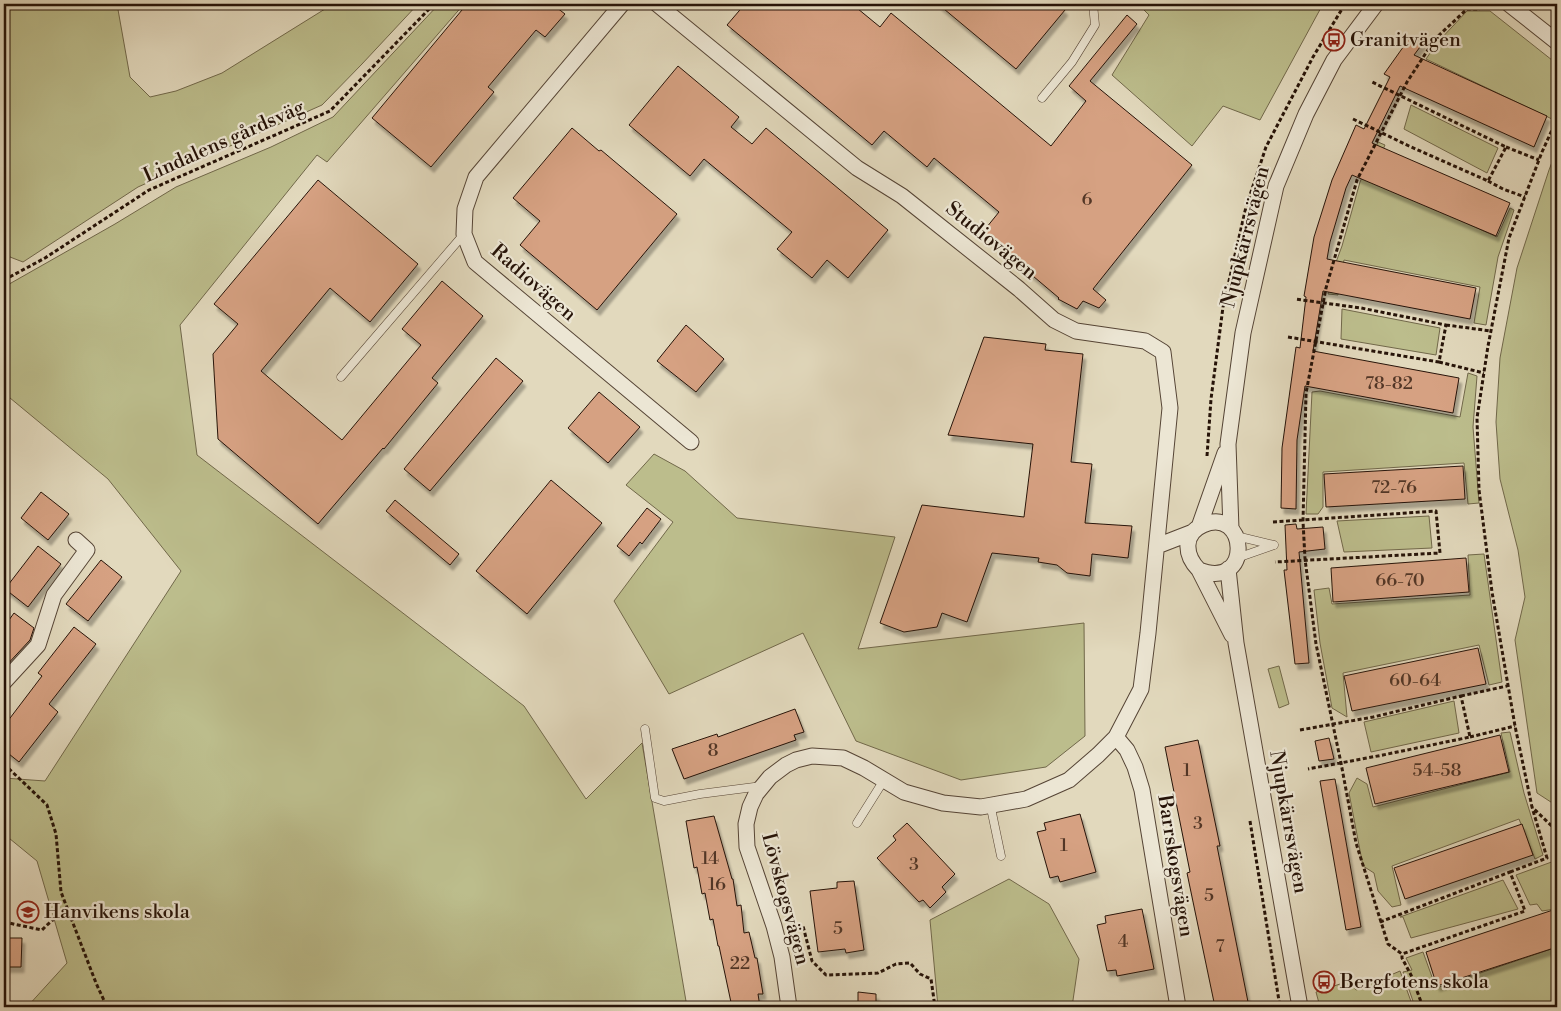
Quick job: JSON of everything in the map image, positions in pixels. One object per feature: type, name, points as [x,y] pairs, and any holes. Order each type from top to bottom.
[{"type":"street","name":"Radiovägen","points":[[622,4],[476,177],[465,209],[464,234],[475,262],[691,442]]},
{"type":"street","name":"Studiovägen","points":[[657,4],[857,168],[902,196],[1019,289],[1054,320],[1076,331],[1145,340],[1163,352],[1170,408],[1152,588]]},
{"type":"street","name":"Njupkärrsvägen","points":[[1300,1007],[1236,643],[1233,563],[1239,544],[1233,532],[1228,444],[1243,333],[1276,186],[1306,114],[1334,60],[1376,4]]},
{"type":"street","points":[[1509,4],[1557,42]]},
{"type":"street","name":"Njupkärrsvägen","points":[[1228,444],[1196,530],[1189,540],[1187,548],[1189,557],[1199,570],[1236,643]]},
{"type":"street","points":[[1157,546],[1196,530],[1206,523],[1215,522],[1223,524],[1233,532]]},
{"type":"street","points":[[4,682],[38,645],[54,594],[81,545]]},
{"type":"street","points":[[1157,546],[1189,557]]},
{"type":"street","points":[[1199,570],[1216,574],[1233,563]]},
{"type":"street","name":"Lövskogsvägen","points":[[789,1007],[782,957],[774,926],[747,847],[746,824],[750,807],[762,786],[770,777],[786,765],[812,756],[843,758],[904,792],[943,803],[981,807],[1026,799],[1069,780],[1116,737],[1141,689],[1152,588]]},
{"type":"street","name":"Barrskogsvägen","points":[[1116,737],[1128,750],[1142,790],[1178,1007]]},
{"type":"lane","points":[[1042,98],[1072,62],[1095,25],[1093,4]]},
{"type":"lane","points":[[341,376],[464,234]]},
{"type":"lane","points":[[1233,532],[1274,546],[1233,563]]},
{"type":"lane","points":[[645,729],[656,798],[664,801],[762,786]]},
{"type":"lane","points":[[858,823],[884,780]]},
{"type":"lane","points":[[993,805],[992,813],[1001,856]]},
{"type":"path","name":"Lindalens gårdsväg","points":[[4,280],[45,258],[149,190],[330,111],[434,4]]},
{"type":"path","points":[[1422,1007],[1412,975],[1402,958],[1402,954],[1388,944],[1356,843],[1316,644],[1305,559],[1303,521],[1306,393],[1326,288],[1357,180],[1407,82],[1435,39],[1467,9],[1480,9]]},
{"type":"path","points":[[1372,82],[1506,147],[1539,160]]},
{"type":"path","points":[[1353,119],[1502,189],[1524,197]]},
{"type":"path","points":[[1380,922],[1546,858],[1532,807],[1515,726],[1492,592],[1479,490],[1477,418],[1509,238],[1557,119]]},
{"type":"path","points":[[1488,181],[1506,147]]},
{"type":"path","points":[[1295,299],[1324,302],[1446,325],[1491,331]]},
{"type":"path","points":[[1439,362],[1446,325]]},
{"type":"path","points":[[1288,336],[1439,362],[1484,373]]},
{"type":"path","points":[[1273,522],[1436,512],[1440,553],[1275,562]]},
{"type":"path","points":[[1300,730],[1373,717],[1507,686]]},
{"type":"path","points":[[1461,696],[1470,737]]},
{"type":"path","points":[[1308,769],[1470,737],[1515,726]]},
{"type":"path","points":[[4,764],[47,805],[56,834],[61,892],[96,983],[108,1007]]},
{"type":"path","points":[[1532,807],[1557,831]]},
{"type":"path","points":[[1402,954],[1525,911],[1510,872]]},
{"type":"path","points":[[4,922],[42,930],[50,921],[69,912]]},
{"type":"path","points":[[791,929],[803,926],[812,961],[826,974],[878,973],[896,964],[910,963],[920,974],[931,979],[935,1007]]},
{"type":"green space","points":[[4,4],[117,4],[130,77],[150,97],[176,91],[222,73],[333,4],[418,4],[322,105],[138,187],[23,262],[10,257],[4,246]]},
{"type":"green space","points":[[439,4],[464,4],[327,162],[317,155],[180,325],[197,455],[524,706],[586,799],[642,743],[687,1007],[27,1007],[67,963],[37,861],[4,834],[4,778],[45,781],[181,571],[108,479],[4,393],[4,287],[176,187],[271,147],[333,117]]},
{"type":"green space","points":[[1138,4],[1323,4],[1260,120],[1223,106],[1192,146],[1112,75],[1149,15]]},
{"type":"green space","points":[[1467,11],[1490,11],[1557,64],[1557,109],[1552,119],[1426,59],[1437,43]]},
{"type":"green space","points":[[1411,105],[1498,148],[1487,173],[1404,129]]},
{"type":"green space","points":[[1378,142],[1385,145],[1370,179],[1497,237],[1510,208],[1514,210],[1498,257],[1486,325],[1474,323],[1480,287],[1344,260],[1338,295],[1328,294],[1332,273],[1342,246],[1360,182]]},
{"type":"green space","points":[[1557,149],[1557,181],[1555,186],[1557,188],[1557,806],[1537,793],[1515,640],[1525,597],[1518,550],[1500,479],[1496,422],[1500,358],[1517,268]]},
{"type":"green space","points":[[1342,309],[1440,328],[1436,355],[1341,339]]},
{"type":"green space","points":[[1468,373],[1477,376],[1473,427],[1479,503],[1468,504],[1464,463],[1323,472],[1323,507],[1318,514],[1306,514],[1312,392],[1320,391],[1460,417]]},
{"type":"green space","points":[[654,454],[685,471],[737,518],[895,537],[858,649],[1084,623],[1085,736],[1046,767],[961,780],[856,741],[803,633],[669,694],[614,601],[673,522],[626,485]]},
{"type":"green space","points":[[1429,516],[1432,548],[1344,552],[1337,521]]},
{"type":"green space","points":[[1484,554],[1502,682],[1489,685],[1479,645],[1343,673],[1347,717],[1332,708],[1320,643],[1314,590],[1329,588],[1332,604],[1470,595],[1468,555]]},
{"type":"green space","points":[[1279,666],[1289,704],[1279,708],[1268,669]]},
{"type":"green space","points":[[1454,701],[1459,733],[1371,752],[1364,722]]},
{"type":"green space","points":[[1510,732],[1524,793],[1543,855],[1535,859],[1519,819],[1392,866],[1401,905],[1392,907],[1378,891],[1374,873],[1363,866],[1349,793],[1357,778],[1367,784],[1373,807],[1510,772],[1501,733]]},
{"type":"green space","points":[[1557,860],[1557,917],[1555,909],[1542,911],[1537,904],[1530,905],[1516,875]]},
{"type":"green space","points":[[1009,879],[1049,904],[1079,959],[1072,1007],[938,1007],[930,920]]},
{"type":"green space","points":[[1503,880],[1518,909],[1411,938],[1403,917],[1400,917]]},
{"type":"green space","points":[[1557,947],[1557,1007],[1415,1007],[1403,972],[1412,970],[1406,958],[1423,952],[1436,988]]},
{"type":"green space","points":[[1400,971],[1413,1007],[1320,1007],[1316,992],[1349,981],[1356,990]]},
{"type":"building","points":[[467,4],[552,4],[565,14],[545,37],[536,30],[488,87],[494,92],[431,167],[372,118]]},
{"type":"building","points":[[745,4],[852,4],[880,27],[891,13],[1051,146],[1086,101],[1069,86],[1127,15],[1137,24],[1090,81],[1192,165],[1093,289],[1106,300],[1099,308],[1083,301],[1077,309],[1058,299],[982,233],[999,212],[934,158],[927,167],[884,131],[872,145],[727,25]]},
{"type":"building","points":[[938,4],[1058,4],[1065,10],[1016,69]]},
{"type":"building","points":[[1411,36],[1423,43],[1414,55],[1547,116],[1534,147],[1400,86],[1372,143],[1510,203],[1496,236],[1352,175],[1346,188],[1327,259],[1476,288],[1470,319],[1323,291],[1313,351],[1459,378],[1453,413],[1305,386],[1297,440],[1296,509],[1281,508],[1282,448],[1296,347],[1300,348],[1306,297],[1304,296],[1314,237],[1332,180],[1356,125],[1364,129],[1390,77],[1384,74]]},
{"type":"building","points":[[678,66],[739,117],[731,127],[752,144],[766,128],[888,230],[848,278],[827,260],[812,278],[777,249],[792,232],[704,159],[690,176],[629,125]]},
{"type":"building","points":[[572,128],[677,214],[597,310],[520,245],[540,221],[513,198]]},
{"type":"building","points":[[318,180],[418,264],[370,322],[330,288],[261,371],[342,440],[421,345],[402,329],[442,281],[483,316],[432,378],[438,383],[384,449],[318,524],[218,439],[213,354],[238,324],[214,304]]},
{"type":"building","points":[[686,325],[724,359],[696,392],[657,361]]},
{"type":"building","points":[[984,337],[1046,344],[1045,350],[1083,354],[1071,462],[1092,464],[1085,523],[1132,526],[1128,558],[1092,554],[1090,576],[1067,573],[1057,565],[1038,562],[1039,558],[992,553],[967,622],[942,613],[937,627],[904,632],[880,623],[922,505],[1024,517],[1033,444],[948,435]]},
{"type":"building","points":[[496,358],[523,381],[430,491],[404,469]]},
{"type":"building","points":[[599,392],[640,427],[608,463],[568,428]]},
{"type":"building","points":[[1463,466],[1465,499],[1326,507],[1324,474]]},
{"type":"building","points":[[551,480],[602,523],[527,614],[476,571]]},
{"type":"building","points":[[41,492],[69,514],[48,540],[21,518]]},
{"type":"building","points":[[395,500],[459,554],[450,565],[386,511]]},
{"type":"building","points":[[647,508],[661,519],[642,544],[640,542],[629,556],[617,546]]},
{"type":"building","points":[[1296,524],[1297,529],[1323,527],[1325,549],[1299,552],[1309,663],[1295,664],[1284,570],[1287,570],[1285,525]]},
{"type":"building","points":[[38,546],[61,564],[28,607],[5,589]]},
{"type":"building","points":[[1466,558],[1469,592],[1333,602],[1331,568]]},
{"type":"building","points":[[101,560],[122,577],[88,621],[66,604]]},
{"type":"building","points":[[14,613],[34,628],[30,640],[4,668],[4,627]]},
{"type":"building","points":[[74,627],[96,644],[49,704],[58,712],[19,762],[4,750],[4,726],[42,676],[38,673]]},
{"type":"building","points":[[1478,648],[1486,684],[1352,711],[1344,676]]},
{"type":"building","points":[[795,709],[804,732],[794,735],[796,740],[684,779],[672,749],[717,734],[718,737]]},
{"type":"building","points":[[1500,735],[1509,772],[1375,804],[1366,768]]},
{"type":"building","points":[[1329,738],[1334,759],[1319,761],[1315,741]]},
{"type":"building","points":[[1198,740],[1220,846],[1217,846],[1249,1007],[1215,1007],[1187,873],[1190,872],[1165,747]]},
{"type":"building","points":[[1335,779],[1361,927],[1346,930],[1320,781]]},
{"type":"building","points":[[1080,814],[1096,872],[1060,882],[1058,876],[1050,878],[1037,832],[1046,830],[1044,823]]},
{"type":"building","points":[[714,816],[733,879],[737,906],[741,905],[744,933],[749,932],[755,958],[757,958],[763,994],[758,994],[760,1007],[732,1007],[713,919],[710,920],[705,893],[702,894],[697,867],[694,868],[686,821]]},
{"type":"building","points":[[907,823],[955,874],[942,887],[946,892],[930,908],[923,900],[919,902],[877,858],[896,840],[893,836]]},
{"type":"building","points":[[1522,824],[1533,855],[1405,899],[1394,868]]},
{"type":"building","points":[[854,881],[864,950],[846,953],[845,949],[818,952],[810,891],[837,888],[837,882]]},
{"type":"building","points":[[1142,909],[1154,969],[1117,976],[1116,970],[1107,971],[1097,925],[1106,923],[1105,916]]},
{"type":"building","points":[[1553,910],[1557,922],[1557,947],[1437,986],[1426,952]]},
{"type":"building","points":[[4,938],[22,938],[21,967],[4,967]]},
{"type":"building","points":[[858,992],[876,994],[876,1007],[858,1007]]},
{"type":"place","name":"Granitvägen","points":[[1334,40]]},
{"type":"place","name":"Hanvikens skola","points":[[28,912]]},
{"type":"place","name":"Bergfotens skola","points":[[1324,982]]}]
